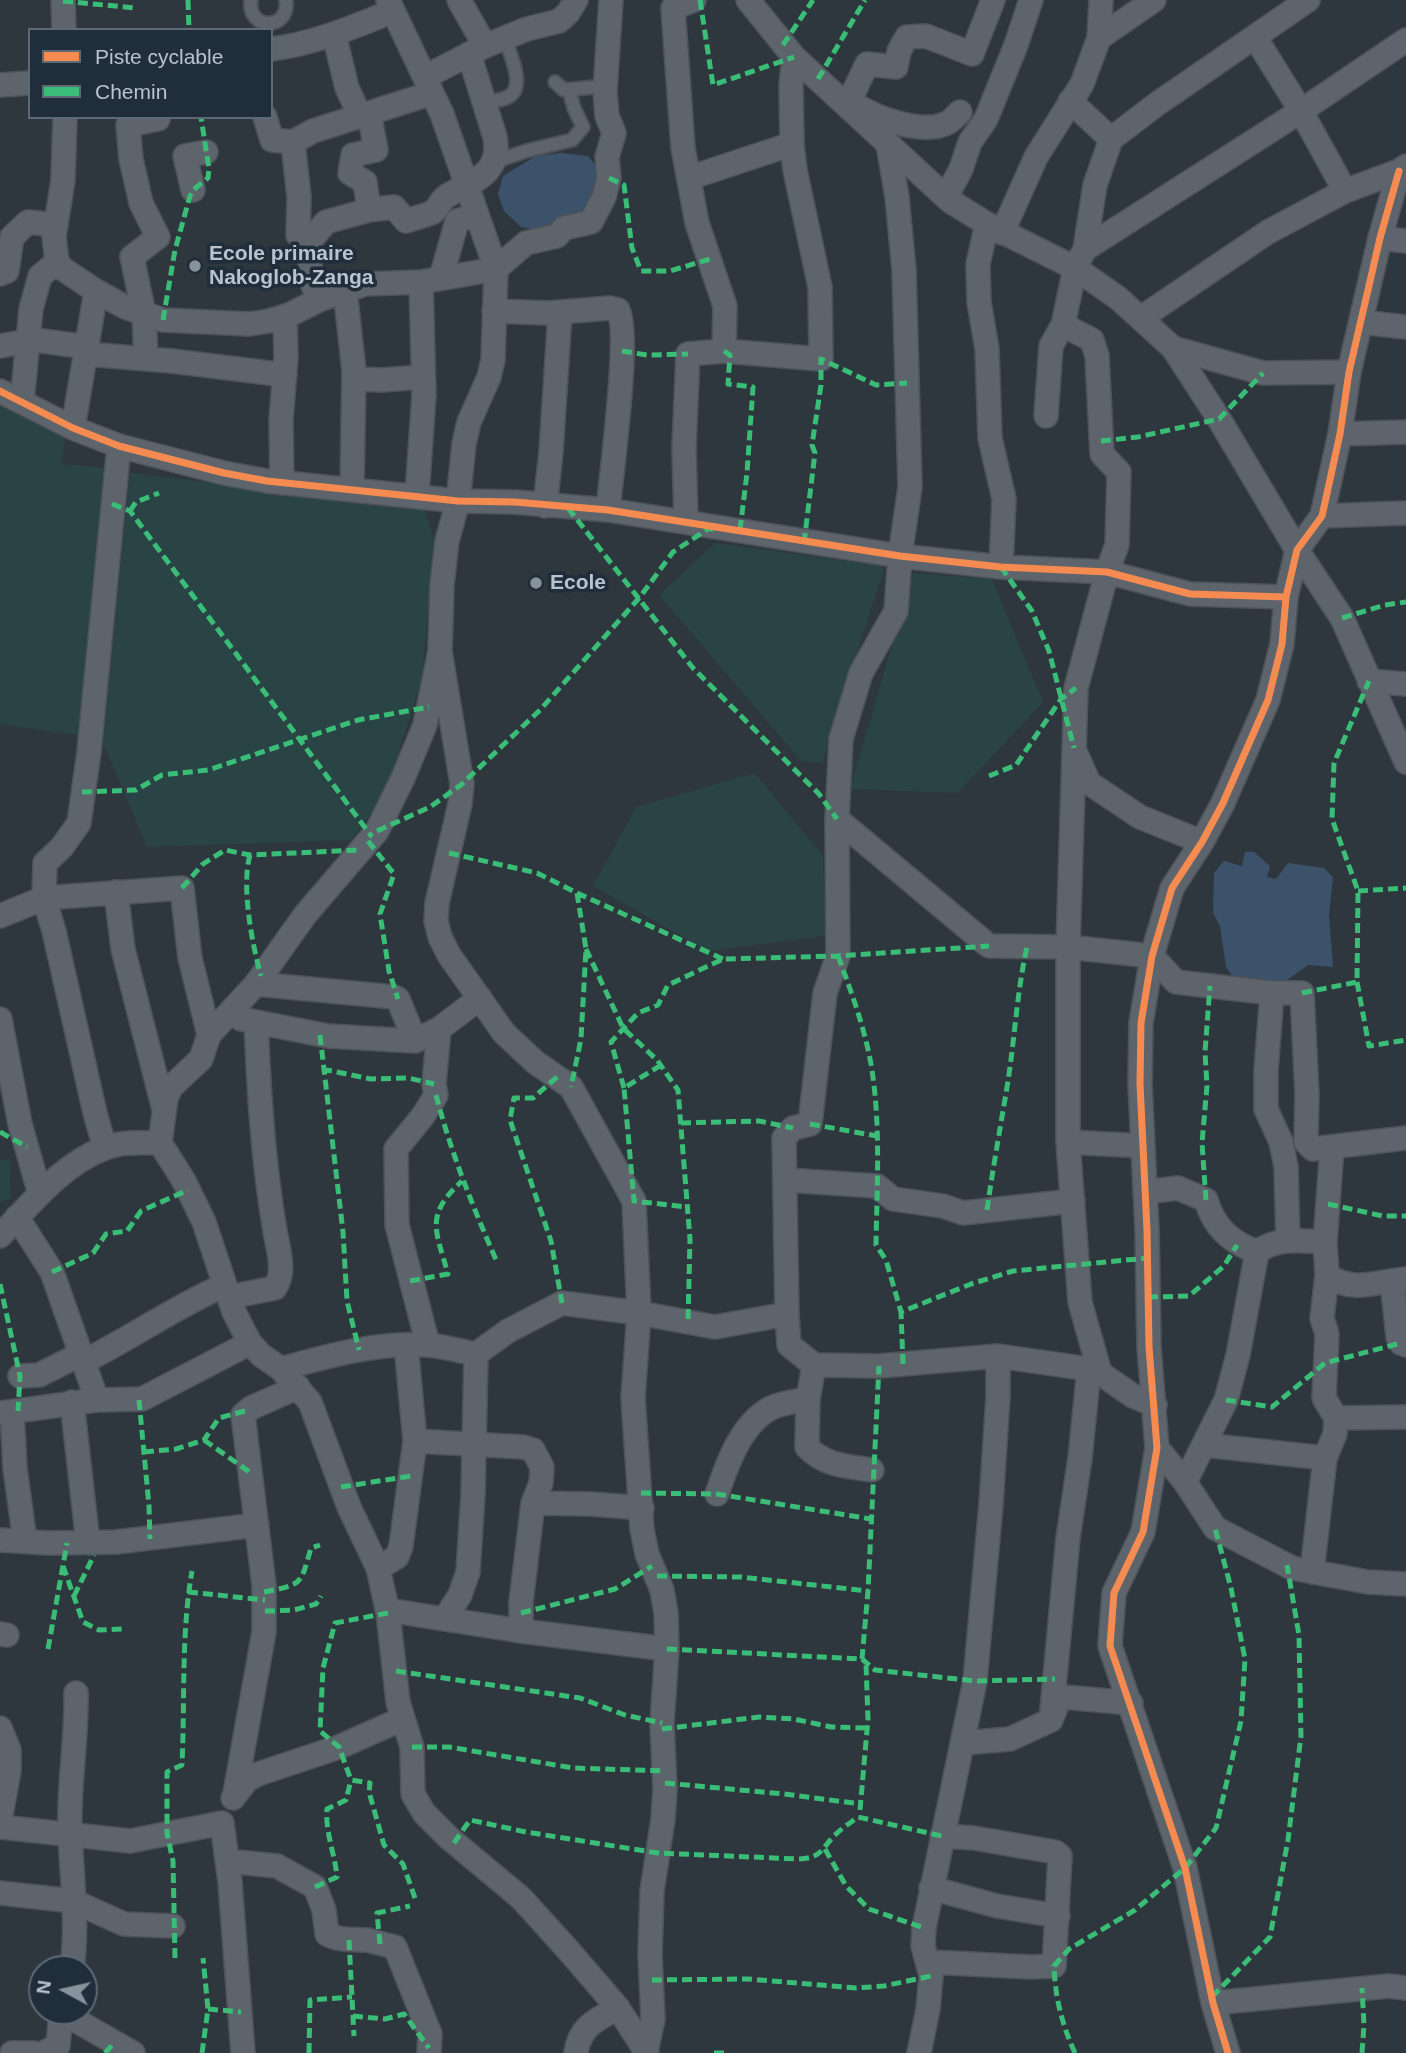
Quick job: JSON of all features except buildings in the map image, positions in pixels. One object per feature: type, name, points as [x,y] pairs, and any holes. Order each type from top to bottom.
[{"type":"street","points":[[63,0],[64,28]]},
{"type":"street","points":[[308,243],[326,222],[369,210],[394,207],[406,221],[434,212],[444,197],[479,180],[494,162],[497,147],[485,103],[486,46],[459,0]]},
{"type":"street","points":[[266,119],[272,140],[293,142],[313,131],[365,114],[429,85],[486,46],[527,29],[559,21],[576,0]]},
{"type":"street","points":[[56,225],[27,222],[12,237],[3,272],[63,270],[125,307],[163,320],[249,324],[285,316],[319,300],[365,284],[431,280],[496,269],[526,243],[557,236],[564,228],[591,222],[604,197],[609,178],[607,158],[614,133],[607,116],[605,86],[611,0]]},
{"type":"street","points":[[748,0],[794,57],[946,197],[995,229],[1080,259],[1173,348],[1342,618],[1406,762]]},
{"type":"street","points":[[839,96],[867,64],[896,68],[899,51],[907,37],[926,36],[972,54],[993,0]]},
{"type":"street","points":[[946,197],[961,169],[970,142],[986,119],[1031,0]]},
{"type":"street","points":[[1001,567],[1004,499],[990,438],[987,349],[979,302],[978,264],[1035,157],[1082,84],[1099,38],[1101,0]]},
{"type":"street","points":[[1099,38],[1154,0]]},
{"type":"street","points":[[1046,416],[1051,346],[1063,325],[1095,185],[1111,139],[1308,0]]},
{"type":"street","points":[[676,3],[683,148],[697,223],[725,306],[724,351]]},
{"type":"street","points":[[276,49],[334,34],[393,4],[459,158],[475,215],[496,269],[493,360],[489,377],[468,422],[458,501],[447,541],[442,585],[440,651],[425,725],[403,779],[377,831],[304,915],[256,984],[209,1035],[201,1059],[171,1087],[164,1111],[160,1143],[184,1181],[204,1222],[227,1291],[250,1343],[261,1355],[281,1369],[310,1402],[345,1497],[378,1568],[387,1610],[402,1718],[412,1747],[413,1794],[424,1813],[468,1856],[521,1898],[618,2008],[646,2053]]},
{"type":"street","points":[[334,34],[347,88],[365,114],[376,150],[353,155],[350,173],[365,182],[369,210]]},
{"type":"street","points":[[1255,37],[1301,111],[1345,191]]},
{"type":"street","points":[[1080,259],[1406,40]]},
{"type":"street","points":[[686,522],[684,447],[688,354],[724,351],[821,359],[820,287],[792,144],[791,85],[794,57]]},
{"type":"street","points":[[0,85],[28,83]]},
{"type":"street","points":[[839,96],[892,122],[931,126],[970,142]]},
{"type":"street","points":[[1070,101],[1111,139]]},
{"type":"street","points":[[931,126],[947,123],[960,112]]},
{"type":"street","points":[[22,402],[31,309],[54,252],[63,180],[65,119]]},
{"type":"street","points":[[146,359],[145,314],[132,257],[158,237],[141,203],[131,159],[128,125],[158,119]]},
{"type":"street","points":[[293,142],[299,197],[298,235],[308,243],[312,283],[319,300]]},
{"type":"street","points":[[689,178],[792,144]]},
{"type":"street","points":[[888,144],[897,197],[904,270],[910,487],[900,556],[896,611],[861,673],[841,739],[836,819],[838,956],[825,993],[810,1124],[793,1128],[784,1138],[789,1345],[814,1365],[878,1366],[998,1356],[1094,1371],[1133,1396],[1155,1405]]},
{"type":"street","points":[[193,190],[185,156],[206,152]]},
{"type":"street","points":[[1141,318],[1268,232],[1345,191],[1403,168]]},
{"type":"street","points":[[1228,2053],[1213,2003],[1185,1868],[1110,1646],[1114,1593],[1143,1532],[1157,1448],[1149,1347],[1140,1084],[1141,1023],[1152,956],[1172,888],[1223,803],[1268,700],[1282,643],[1286,597],[1297,550],[1322,516],[1340,434],[1349,372],[1380,238],[1403,168]]},
{"type":"street","points":[[417,495],[431,280],[457,221],[475,215]]},
{"type":"street","points":[[1380,238],[1406,241]]},
{"type":"street","points":[[345,290],[354,379],[352,489]]},
{"type":"street","points":[[73,428],[96,291]]},
{"type":"street","points":[[495,311],[560,313],[610,308],[618,310],[621,315],[622,351],[608,510]]},
{"type":"street","points":[[545,506],[560,313]]},
{"type":"street","points":[[282,483],[281,420],[285,374],[285,316]]},
{"type":"street","points":[[1361,322],[1406,327]]},
{"type":"street","points":[[1051,1720],[1068,1538],[1094,1371],[1080,1302],[1068,1142],[1068,947],[1076,688],[1107,572],[1117,545],[1119,471],[1102,454],[1097,356],[1091,340],[1063,325]]},
{"type":"street","points":[[0,346],[29,341],[146,359],[285,374]]},
{"type":"street","points":[[1173,348],[1263,373],[1349,372]]},
{"type":"street","points":[[354,379],[423,377]]},
{"type":"street","points":[[0,391],[73,428],[119,446],[224,473],[282,483],[458,501],[515,502],[608,510],[900,556],[1001,567],[1107,572],[1190,594],[1286,597]]},
{"type":"street","points":[[1340,434],[1406,432]]},
{"type":"street","points":[[105,1148],[44,898],[46,863],[62,847],[79,823],[89,752],[119,446]]},
{"type":"street","points":[[1322,516],[1406,513]]},
{"type":"street","points":[[440,651],[462,784],[460,804],[437,903],[436,921],[449,955],[504,1033],[535,1062],[571,1087],[634,1201],[639,1313],[633,1398],[647,1554],[662,1590],[667,1649],[662,1723],[665,1789],[652,1891],[650,1955],[653,2019],[646,2053]]},
{"type":"street","points":[[1369,681],[1406,684]]},
{"type":"street","points":[[1074,748],[1089,783],[1140,817],[1202,842]]},
{"type":"street","points":[[836,819],[989,946],[1068,947],[1152,956],[1177,982],[1272,993],[1302,993],[1307,1094],[1306,1142]]},
{"type":"street","points":[[0,916],[44,898],[182,888],[190,958],[209,1035]]},
{"type":"street","points":[[116,892],[123,949],[164,1111]]},
{"type":"street","points":[[256,984],[297,990],[394,997],[398,999],[415,1041]]},
{"type":"street","points":[[1272,993],[1266,1109],[1281,1142],[1286,1167],[1287,1240]]},
{"type":"street","points":[[225,1016],[328,1037],[415,1041],[439,1029],[480,998]]},
{"type":"street","points":[[0,1019],[20,1124],[21,1207],[52,1272],[97,1400]]},
{"type":"street","points":[[20,1376],[39,1375],[75,1357],[85,1361],[194,1298],[227,1291],[275,1288],[281,1274],[260,1119],[256,1022]]},
{"type":"street","points":[[378,1568],[397,1557],[401,1546],[415,1441],[417,1345],[397,1225],[396,1149],[436,1095],[435,1061],[439,1029]]},
{"type":"street","points":[[1281,1142],[1306,1142],[1313,1149],[1406,1139]]},
{"type":"street","points":[[0,1236],[21,1207],[61,1175],[105,1148],[134,1142],[160,1143]]},
{"type":"street","points":[[1068,1142],[1143,1146]]},
{"type":"street","points":[[1312,1572],[1325,1458],[1335,1434],[1336,1418],[1324,1398],[1326,1334],[1322,1318],[1327,1275],[1325,1242],[1332,1148]]},
{"type":"street","points":[[786,1180],[877,1186],[893,1199],[943,1206],[963,1213],[1073,1201]]},
{"type":"street","points":[[1145,1192],[1178,1188],[1206,1200],[1212,1218],[1237,1245],[1257,1252]]},
{"type":"street","points":[[1185,1482],[1226,1400],[1238,1355],[1257,1252],[1268,1244],[1287,1240],[1325,1242]]},
{"type":"street","points":[[1327,1275],[1340,1284],[1363,1286],[1399,1280],[1398,1337],[1406,1345]]},
{"type":"street","points":[[281,1369],[325,1356],[417,1345],[476,1354],[508,1331],[562,1303],[715,1327],[787,1314]]},
{"type":"street","points":[[25,1541],[6,1413],[72,1402],[142,1399],[250,1343]]},
{"type":"street","points":[[445,1618],[460,1595],[468,1572],[476,1354]]},
{"type":"street","points":[[919,2053],[928,2009],[931,1976],[923,1946],[931,1888],[975,1681],[992,1504],[998,1356]]},
{"type":"street","points":[[814,1365],[808,1399],[807,1447],[829,1463],[872,1470]]},
{"type":"street","points":[[243,2053],[222,1823],[236,1793],[264,1632],[264,1585],[243,1415],[251,1408],[298,1387]]},
{"type":"street","points":[[716,1494],[730,1455],[750,1425],[774,1406],[808,1399]]},
{"type":"street","points":[[72,1402],[88,1543]]},
{"type":"street","points":[[1336,1418],[1406,1417]]},
{"type":"street","points":[[415,1441],[523,1447],[533,1450],[542,1467],[541,1483],[533,1503],[520,1631]]},
{"type":"street","points":[[1204,1446],[1325,1458]]},
{"type":"street","points":[[1157,1448],[1185,1482],[1214,1528],[1292,1567],[1368,1582],[1406,1584]]},
{"type":"street","points":[[533,1503],[642,1508]]},
{"type":"street","points":[[0,1540],[88,1543],[155,1539],[257,1525]]},
{"type":"street","points":[[387,1610],[520,1631],[667,1649]]},
{"type":"street","points":[[73,1955],[75,1924],[70,1833],[77,1725],[76,1693]]},
{"type":"street","points":[[963,1743],[1010,1739],[1051,1720],[1059,1700],[1064,1697],[1131,1703]]},
{"type":"street","points":[[236,1793],[247,1780],[258,1774],[339,1747],[402,1718]]},
{"type":"street","points":[[0,1728],[9,1771],[0,1818]]},
{"type":"street","points":[[0,1827],[130,1841],[222,1823]]},
{"type":"street","points":[[929,1962],[1031,1968],[1054,1966],[1060,1856],[1055,1852],[974,1838],[942,1836]]},
{"type":"street","points":[[227,1861],[277,1866],[315,1887],[324,1910],[327,1934],[342,1940],[366,1940],[395,1947],[430,2034],[429,2053]]},
{"type":"street","points":[[931,1888],[997,1906],[1058,1916]]},
{"type":"street","points":[[0,1893],[73,1901],[124,1924],[173,1926]]},
{"type":"street","points":[[1213,2003],[1389,1986],[1406,1988]]},
{"type":"street","points":[[576,2053],[576,2046],[589,2023],[618,2008]]},
{"type":"street","points":[[43,2053],[58,2046],[60,2025]]},
{"type":"street","points":[[85,2025],[133,2053]]},
{"type":"street","points":[[12,2053],[33,2053]]},
{"type":"lane","points":[[251,0],[250,8],[256,19],[273,23],[286,11],[286,0]]},
{"type":"lane","points":[[273,23],[276,49]]},
{"type":"lane","points":[[485,103],[509,96],[515,91],[517,79],[486,46]]},
{"type":"lane","points":[[555,82],[564,90],[605,86]]},
{"type":"lane","points":[[494,162],[526,150],[572,140],[583,127],[569,90]]},
{"type":"green space","points":[[0,391],[66,429],[62,464],[115,469],[90,737],[0,724]]},
{"type":"green space","points":[[130,473],[424,508],[434,539],[422,679],[385,796],[351,840],[147,847],[103,743]]},
{"type":"green space","points":[[715,543],[885,566],[822,763],[801,761],[659,595]]},
{"type":"green space","points":[[913,573],[992,579],[1043,702],[958,793],[850,789]]},
{"type":"green space","points":[[755,773],[823,856],[826,936],[708,951],[593,886],[636,807]]},
{"type":"green space","points":[[10,1159],[11,1199],[0,1202],[0,1160]]},
{"type":"water","points":[[561,153],[588,156],[598,168],[594,201],[582,216],[539,230],[521,227],[504,211],[498,194],[503,176],[536,156]]},
{"type":"water","points":[[1245,852],[1254,852],[1270,866],[1267,877],[1276,879],[1288,863],[1324,868],[1333,877],[1329,915],[1333,967],[1308,965],[1278,987],[1238,985],[1226,967],[1220,926],[1213,913],[1214,873],[1224,861],[1242,866]]},
{"type":"marked path","points":[[188,0],[189,28]]},
{"type":"marked path","points":[[700,0],[713,85],[794,57]]},
{"type":"marked path","points":[[783,45],[813,0]]},
{"type":"marked path","points":[[818,79],[865,0]]},
{"type":"marked path","points":[[63,1],[135,8]]},
{"type":"marked path","points":[[163,320],[175,250],[190,196],[193,190],[208,178],[201,119]]},
{"type":"marked path","points":[[609,178],[624,185],[632,248],[641,271],[670,271],[710,259]]},
{"type":"marked path","points":[[622,351],[647,355],[688,354]]},
{"type":"marked path","points":[[724,351],[730,355],[728,384],[753,387],[740,530],[734,530]]},
{"type":"marked path","points":[[804,543],[815,453],[812,445],[821,385],[821,359],[876,385],[907,383]]},
{"type":"marked path","points":[[1101,441],[1138,437],[1219,419],[1263,373]]},
{"type":"marked path","points":[[130,511],[136,502],[159,493]]},
{"type":"marked path","points":[[112,504],[130,511],[372,837]]},
{"type":"marked path","points":[[568,508],[693,668],[819,794],[837,819]]},
{"type":"marked path","points":[[377,831],[430,807],[462,784],[540,710],[640,597],[673,552],[708,529],[713,529]]},
{"type":"marked path","points":[[1001,567],[1032,611],[1049,651],[1074,748]]},
{"type":"marked path","points":[[1342,618],[1385,605],[1406,602]]},
{"type":"marked path","points":[[1302,993],[1357,982],[1358,891],[1332,819],[1334,763],[1369,681]]},
{"type":"marked path","points":[[989,776],[1016,765],[1061,699],[1076,688]]},
{"type":"marked path","points":[[82,792],[136,790],[162,775],[208,770],[358,720],[429,707]]},
{"type":"marked path","points":[[368,841],[394,874],[380,914],[389,971],[398,999]]},
{"type":"marked path","points":[[182,888],[203,864],[225,850],[250,855],[360,850]]},
{"type":"marked path","points":[[449,853],[537,873],[577,893],[586,949],[581,1039],[571,1087]]},
{"type":"marked path","points":[[250,855],[247,898],[261,976]]},
{"type":"marked path","points":[[1358,891],[1406,888]]},
{"type":"marked path","points":[[577,893],[723,959]]},
{"type":"marked path","points":[[624,1088],[611,1042],[638,1013],[658,1005],[668,985],[723,959],[838,956],[989,946]]},
{"type":"marked path","points":[[987,1210],[1027,947]]},
{"type":"marked path","points":[[586,949],[623,1028],[657,1060],[678,1090],[690,1239],[688,1321]]},
{"type":"marked path","points":[[838,956],[861,1022],[871,1064],[877,1131],[876,1245],[886,1260],[901,1312]]},
{"type":"marked path","points":[[1357,982],[1369,1046],[1406,1040]]},
{"type":"marked path","points":[[1206,1200],[1202,1143],[1210,986]]},
{"type":"marked path","points":[[320,1035],[343,1232],[347,1301],[359,1350]]},
{"type":"marked path","points":[[661,1065],[624,1088],[634,1201],[687,1207]]},
{"type":"marked path","points":[[322,1069],[371,1079],[408,1078],[434,1084]]},
{"type":"marked path","points":[[557,1077],[533,1098],[514,1098],[510,1120],[551,1241],[562,1303]]},
{"type":"marked path","points":[[436,1095],[463,1180],[497,1262]]},
{"type":"marked path","points":[[681,1123],[759,1121],[793,1128]]},
{"type":"marked path","points":[[810,1124],[877,1136]]},
{"type":"marked path","points":[[0,1132],[27,1147]]},
{"type":"marked path","points":[[410,1281],[448,1274],[436,1224],[442,1204],[462,1181]]},
{"type":"marked path","points":[[52,1272],[93,1253],[106,1234],[127,1231],[141,1211],[188,1190]]},
{"type":"marked path","points":[[1328,1204],[1383,1216],[1406,1216]]},
{"type":"marked path","points":[[1148,1297],[1189,1296],[1224,1266],[1237,1245]]},
{"type":"marked path","points":[[903,1364],[901,1312],[971,1284],[1013,1271],[1148,1258]]},
{"type":"marked path","points":[[0,1284],[20,1376],[18,1411]]},
{"type":"marked path","points":[[1226,1400],[1272,1407],[1325,1363],[1401,1343]]},
{"type":"marked path","points":[[862,1659],[879,1366]]},
{"type":"marked path","points":[[139,1400],[150,1539]]},
{"type":"marked path","points":[[144,1452],[176,1449],[204,1440],[219,1418],[245,1411]]},
{"type":"marked path","points":[[204,1440],[251,1473]]},
{"type":"marked path","points":[[341,1487],[411,1476]]},
{"type":"marked path","points":[[641,1493],[717,1494],[871,1519]]},
{"type":"marked path","points":[[1075,2053],[1060,2011],[1054,1966],[1069,1949],[1135,1910],[1185,1868],[1216,1828],[1241,1721],[1245,1659],[1231,1588],[1215,1528]]},
{"type":"marked path","points":[[48,1649],[67,1543]]},
{"type":"marked path","points":[[264,1592],[293,1585],[298,1581],[302,1577],[311,1548],[320,1545]]},
{"type":"marked path","points":[[74,1596],[94,1555]]},
{"type":"marked path","points":[[1212,1997],[1270,1937],[1288,1840],[1301,1736],[1299,1635],[1287,1565]]},
{"type":"marked path","points":[[63,1566],[83,1622],[99,1630],[123,1629]]},
{"type":"marked path","points":[[521,1613],[615,1589],[652,1566]]},
{"type":"marked path","points":[[175,1958],[173,1861],[167,1833],[167,1772],[182,1765],[185,1643],[192,1571]]},
{"type":"marked path","points":[[657,1576],[741,1577],[868,1591]]},
{"type":"marked path","points":[[188,1592],[265,1600]]},
{"type":"marked path","points":[[265,1611],[294,1610],[316,1604],[321,1596]]},
{"type":"marked path","points":[[388,1613],[335,1623],[323,1668],[320,1731],[339,1747],[351,1780],[370,1783],[369,1792],[384,1845],[403,1864],[416,1901]]},
{"type":"marked path","points":[[667,1649],[862,1659],[875,1670],[975,1681],[1055,1679]]},
{"type":"marked path","points":[[860,1810],[868,1719],[866,1664]]},
{"type":"marked path","points":[[396,1671],[580,1698],[625,1715],[662,1723]]},
{"type":"marked path","points":[[662,1729],[759,1717],[794,1719],[831,1727],[867,1728]]},
{"type":"marked path","points":[[412,1747],[449,1747],[573,1768],[665,1771]]},
{"type":"marked path","points":[[315,1887],[337,1877],[327,1826],[327,1809],[346,1800],[351,1780]]},
{"type":"marked path","points":[[665,1783],[861,1804]]},
{"type":"marked path","points":[[454,1843],[470,1820],[526,1832],[658,1853],[798,1859],[816,1855],[838,1832],[858,1817],[942,1836]]},
{"type":"marked path","points":[[825,1849],[846,1886],[869,1909],[924,1928]]},
{"type":"marked path","points":[[380,1944],[377,1913],[410,1906]]},
{"type":"marked path","points":[[349,1940],[354,2036]]},
{"type":"marked path","points":[[202,2053],[208,2009],[203,1958]]},
{"type":"marked path","points":[[652,1980],[748,1979],[856,1988],[884,1986],[931,1976]]},
{"type":"marked path","points":[[1362,1988],[1362,2053]]},
{"type":"marked path","points":[[309,2053],[310,2000],[352,1997]]},
{"type":"marked path","points":[[208,2009],[241,2012]]},
{"type":"marked path","points":[[353,2016],[385,2019],[404,2014],[429,2048]]},
{"type":"marked path","points":[[105,2053],[114,2043]]},
{"type":"marked path","points":[[714,2053],[729,2053]]},
{"type":"cycle path","points":[[1228,2053],[1213,2003],[1185,1868],[1110,1646],[1114,1593],[1143,1532],[1157,1448],[1149,1347],[1140,1084],[1141,1023],[1152,956],[1172,888],[1223,803],[1268,700],[1282,644],[1286,597],[1297,550],[1322,516],[1340,434],[1349,372],[1380,238],[1399,171]]},
{"type":"cycle path","points":[[0,391],[73,428],[119,446],[224,473],[267,481],[458,501],[515,502],[608,510],[900,556],[1001,567],[1107,572],[1190,594],[1286,597]]},
{"type":"place","name":"Ecole primaire Nakoglob-Zanga","points":[[195,266]]},
{"type":"place","name":"Ecole","points":[[536,583]]}]
